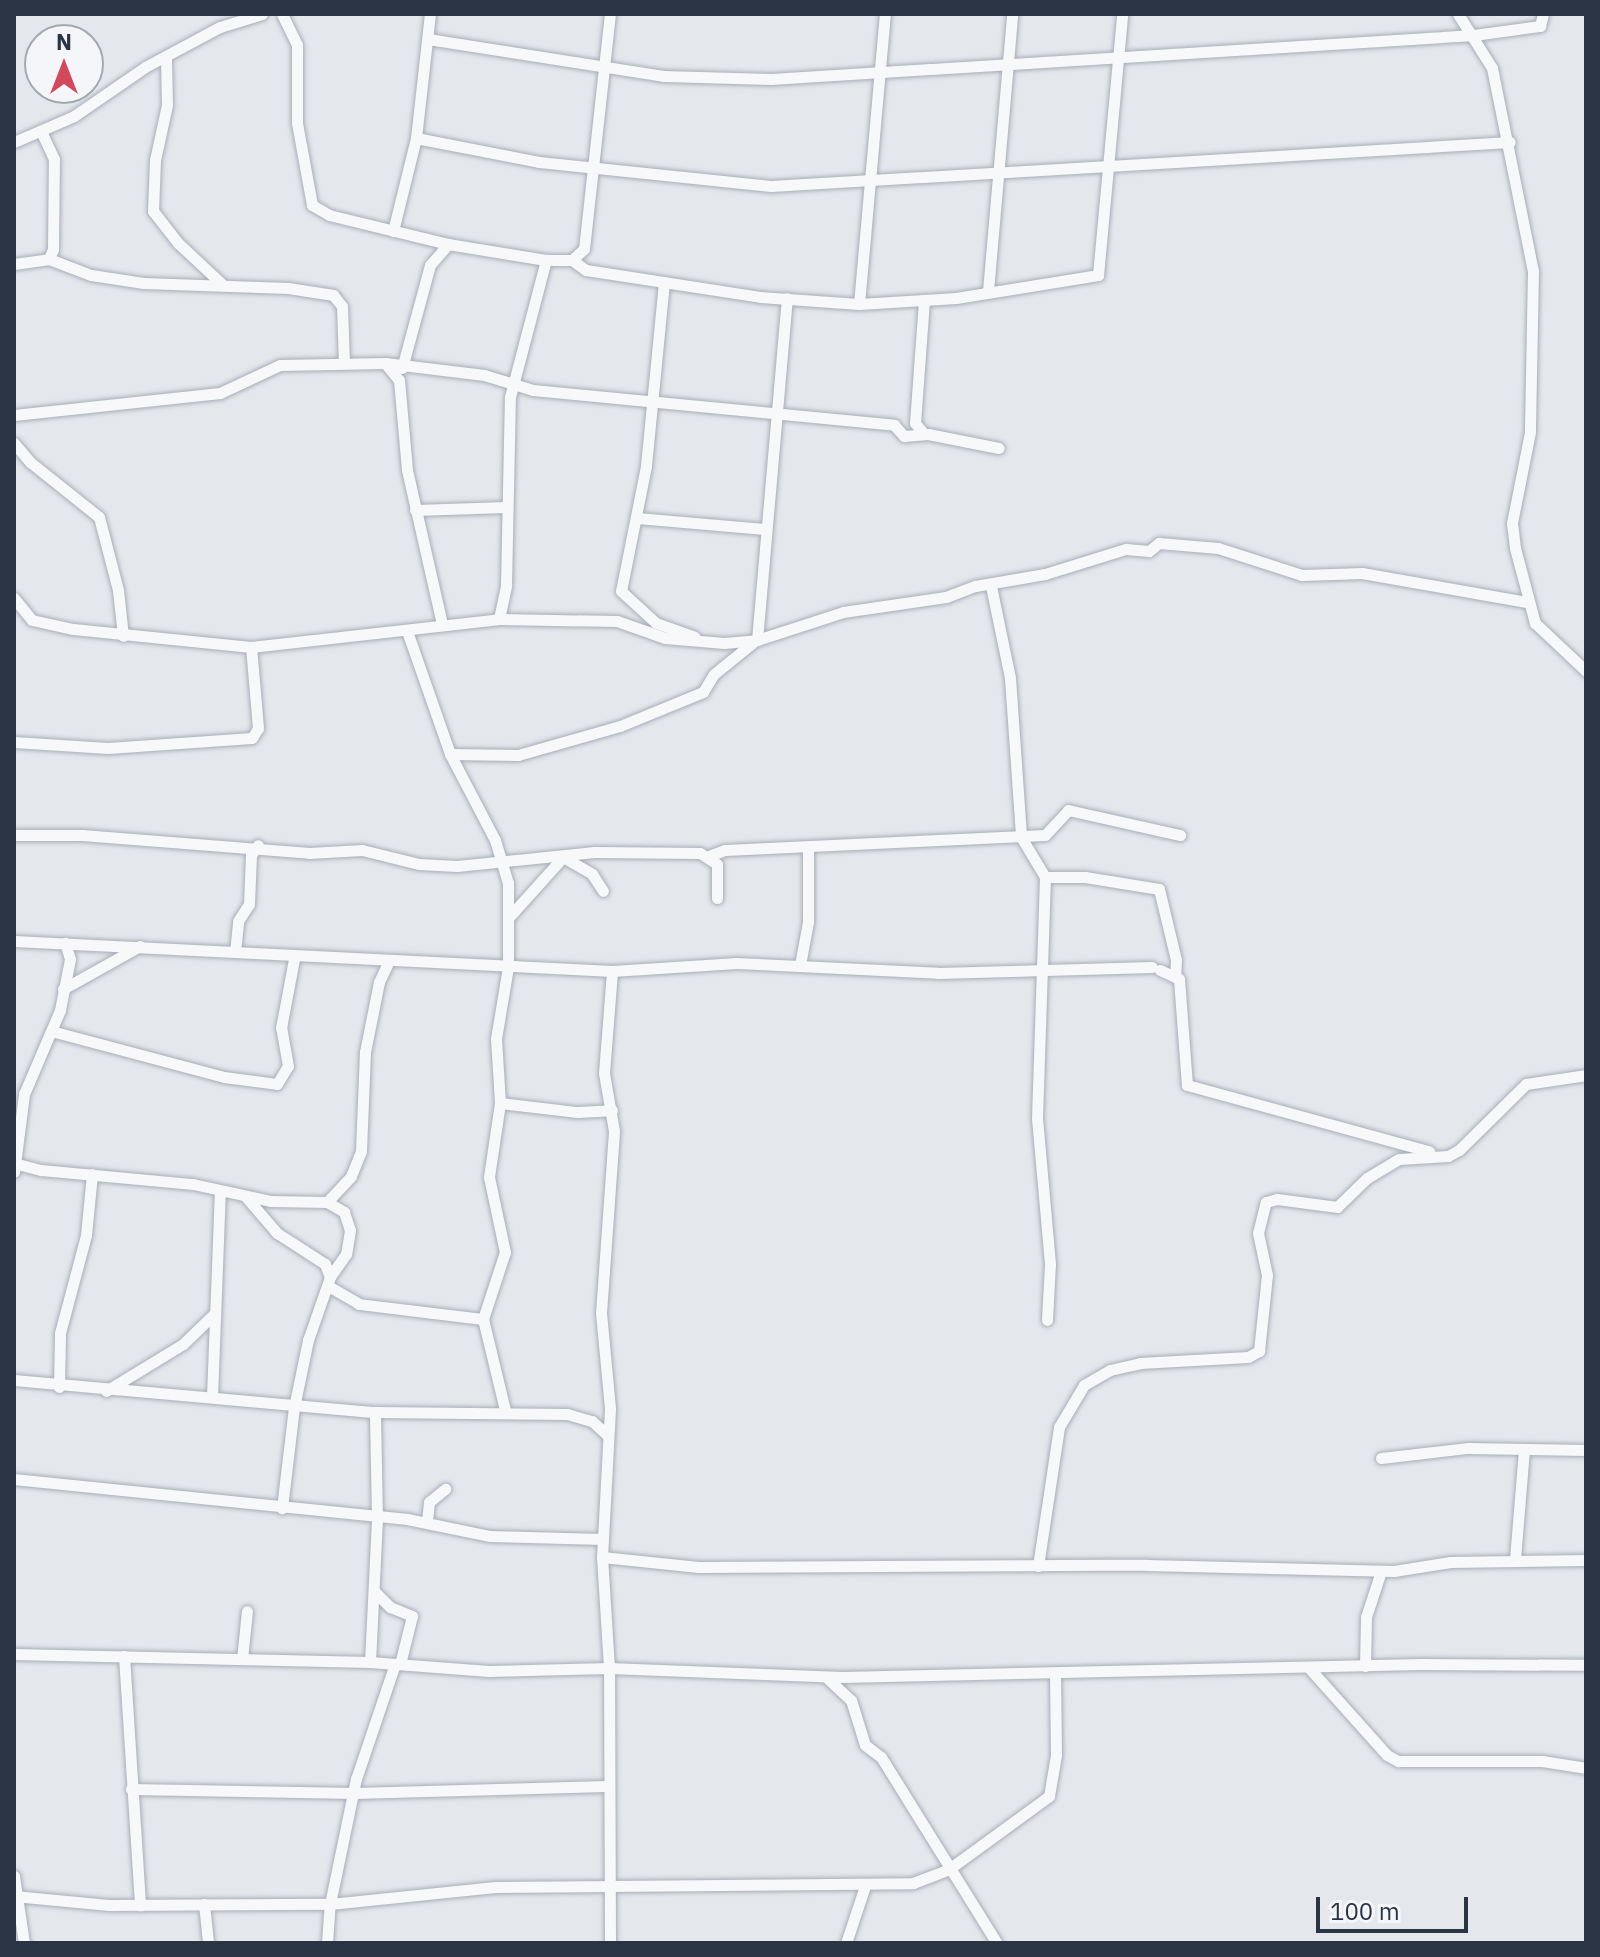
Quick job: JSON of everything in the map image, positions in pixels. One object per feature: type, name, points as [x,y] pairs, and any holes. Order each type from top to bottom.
[{"type":"street","points":[[14,142],[42,133],[233,21],[258,14]]},
{"type":"street","points":[[282,14],[297,45],[297,123],[307,198],[318,211],[448,244],[546,260],[572,260],[586,270],[787,298],[859,304],[924,300],[1100,273],[1122,14]]},
{"type":"street","points":[[393,231],[416,138],[430,14]]},
{"type":"street","points":[[572,260],[584,249],[610,14]]},
{"type":"street","points":[[859,304],[885,14]]},
{"type":"street","points":[[988,291],[1012,14]]},
{"type":"street","points":[[1458,14],[1492,68],[1510,142],[1533,271],[1530,432],[1512,523],[1526,602],[1546,636],[1586,671]]},
{"type":"street","points":[[428,39],[663,76],[771,79],[1474,35],[1540,26],[1543,14]]},
{"type":"street","points":[[166,58],[167,105],[155,160],[153,211],[178,243],[222,284]]},
{"type":"street","points":[[42,133],[54,159],[49,259]]},
{"type":"street","points":[[416,138],[592,167],[750,186],[870,182],[1510,142]]},
{"type":"street","points":[[442,624],[415,510],[399,380],[430,265],[448,244]]},
{"type":"street","points":[[14,264],[49,259],[91,275],[143,283],[222,284],[333,295],[342,306],[344,362]]},
{"type":"street","points":[[499,619],[505,599],[506,507],[513,384],[546,260]]},
{"type":"street","points":[[664,282],[654,398],[637,518],[621,585],[626,600],[672,631],[712,639],[748,634],[757,640]]},
{"type":"street","points":[[450,754],[518,755],[620,726],[703,692],[714,674],[757,640],[787,298]]},
{"type":"street","points":[[924,300],[915,423],[924,434]]},
{"type":"street","points":[[385,363],[399,380]]},
{"type":"street","points":[[14,415],[220,393],[280,365],[405,363],[513,384],[775,414],[791,411],[894,425],[904,436],[924,434],[999,448]]},
{"type":"street","points":[[14,443],[30,462],[99,517],[118,590],[123,636]]},
{"type":"street","points":[[415,510],[506,507]]},
{"type":"street","points":[[637,518],[765,529]]},
{"type":"street","points":[[14,598],[32,620],[123,636],[251,647],[499,619],[627,622],[665,638],[700,644],[757,640],[843,612],[991,586],[1072,568],[1126,549],[1149,551],[1159,543],[1218,548],[1302,575],[1362,573],[1526,602]]},
{"type":"street","points":[[991,586],[1010,678],[1021,837],[1045,877],[1045,974],[1037,1118],[1050,1264],[1047,1320]]},
{"type":"street","points":[[407,631],[450,754],[503,863],[509,917],[508,967],[496,1039],[500,1103],[489,1177],[505,1252],[483,1319],[505,1410]]},
{"type":"street","points":[[14,742],[108,748],[252,738],[258,728],[251,647]]},
{"type":"street","points":[[14,835],[258,845],[309,853],[362,850],[419,864],[503,863],[594,852],[709,856],[725,850],[808,850],[1021,837],[1045,835],[1068,810],[1180,835]]},
{"type":"street","points":[[235,952],[238,921],[249,904],[251,855],[258,845]]},
{"type":"street","points":[[800,965],[808,922],[808,850]]},
{"type":"street","points":[[709,856],[717,864],[717,898]]},
{"type":"street","points":[[563,857],[592,874],[603,891]]},
{"type":"street","points":[[509,917],[563,857]]},
{"type":"street","points":[[1045,877],[1085,877],[1159,889],[1176,960],[1175,977]]},
{"type":"street","points":[[14,941],[235,952],[294,959],[612,971],[737,963],[938,973],[1007,967],[1045,974],[1112,964],[1156,968],[1179,979],[1186,1025],[1187,1085],[1448,1156]]},
{"type":"street","points":[[14,1172],[24,1094],[55,1032],[70,959],[65,943]]},
{"type":"street","points":[[63,989],[140,946]]},
{"type":"street","points":[[55,1032],[224,1077],[277,1084],[288,1066],[281,1028],[294,959]]},
{"type":"street","points":[[327,1202],[351,1176],[361,1151],[365,1052],[379,982],[389,961]]},
{"type":"street","points":[[610,1943],[606,1786],[609,1668],[602,1557],[610,1408],[601,1313],[612,1110],[604,1073],[612,971]]},
{"type":"street","points":[[1038,1566],[1059,1427],[1084,1385],[1110,1370],[1140,1363],[1248,1357],[1259,1351],[1267,1275],[1258,1233],[1266,1202],[1277,1199],[1337,1207],[1367,1178],[1399,1159],[1448,1156],[1526,1084],[1586,1075]]},
{"type":"street","points":[[500,1103],[577,1112],[612,1110]]},
{"type":"street","points":[[14,1163],[193,1184],[246,1197],[327,1202],[344,1212],[350,1230],[346,1254],[330,1282],[308,1340],[294,1407],[282,1508]]},
{"type":"street","points":[[59,1387],[60,1333],[86,1235],[92,1174]]},
{"type":"street","points":[[212,1397],[220,1193]]},
{"type":"street","points":[[246,1197],[277,1233],[325,1264],[330,1282],[359,1304],[483,1319]]},
{"type":"street","points":[[105,1391],[183,1344],[213,1315]]},
{"type":"street","points":[[14,1380],[59,1387],[375,1412],[505,1410],[567,1414],[592,1421],[607,1435]]},
{"type":"street","points":[[370,1662],[377,1519],[375,1412]]},
{"type":"street","points":[[1381,1458],[1468,1448],[1586,1450]]},
{"type":"street","points":[[1515,1559],[1524,1449]]},
{"type":"street","points":[[14,1479],[377,1519],[427,1521],[490,1536],[541,1533],[603,1539]]},
{"type":"street","points":[[427,1521],[429,1502],[445,1489]]},
{"type":"street","points":[[602,1557],[698,1567],[1038,1566],[1381,1571],[1515,1559],[1586,1560]]},
{"type":"street","points":[[1365,1666],[1366,1617],[1381,1571]]},
{"type":"street","points":[[327,1943],[330,1904],[355,1793],[412,1616],[386,1604],[374,1590]]},
{"type":"street","points":[[242,1659],[247,1611]]},
{"type":"street","points":[[14,1654],[370,1662],[489,1671],[609,1668],[826,1677],[1365,1666],[1586,1665]]},
{"type":"street","points":[[124,1656],[140,1905]]},
{"type":"street","points":[[1310,1669],[1387,1755],[1398,1761],[1542,1761],[1586,1768]]},
{"type":"street","points":[[16,1897],[140,1905],[330,1904],[495,1887],[767,1882],[865,1886],[913,1883],[949,1869],[1049,1796],[1056,1755],[1055,1674]]},
{"type":"street","points":[[826,1677],[851,1700],[864,1743],[881,1757],[997,1943]]},
{"type":"street","points":[[131,1789],[355,1793],[606,1786]]},
{"type":"street","points":[[14,1876],[24,1943]]},
{"type":"street","points":[[846,1943],[865,1886]]},
{"type":"street","points":[[204,1904],[208,1943]]}]
